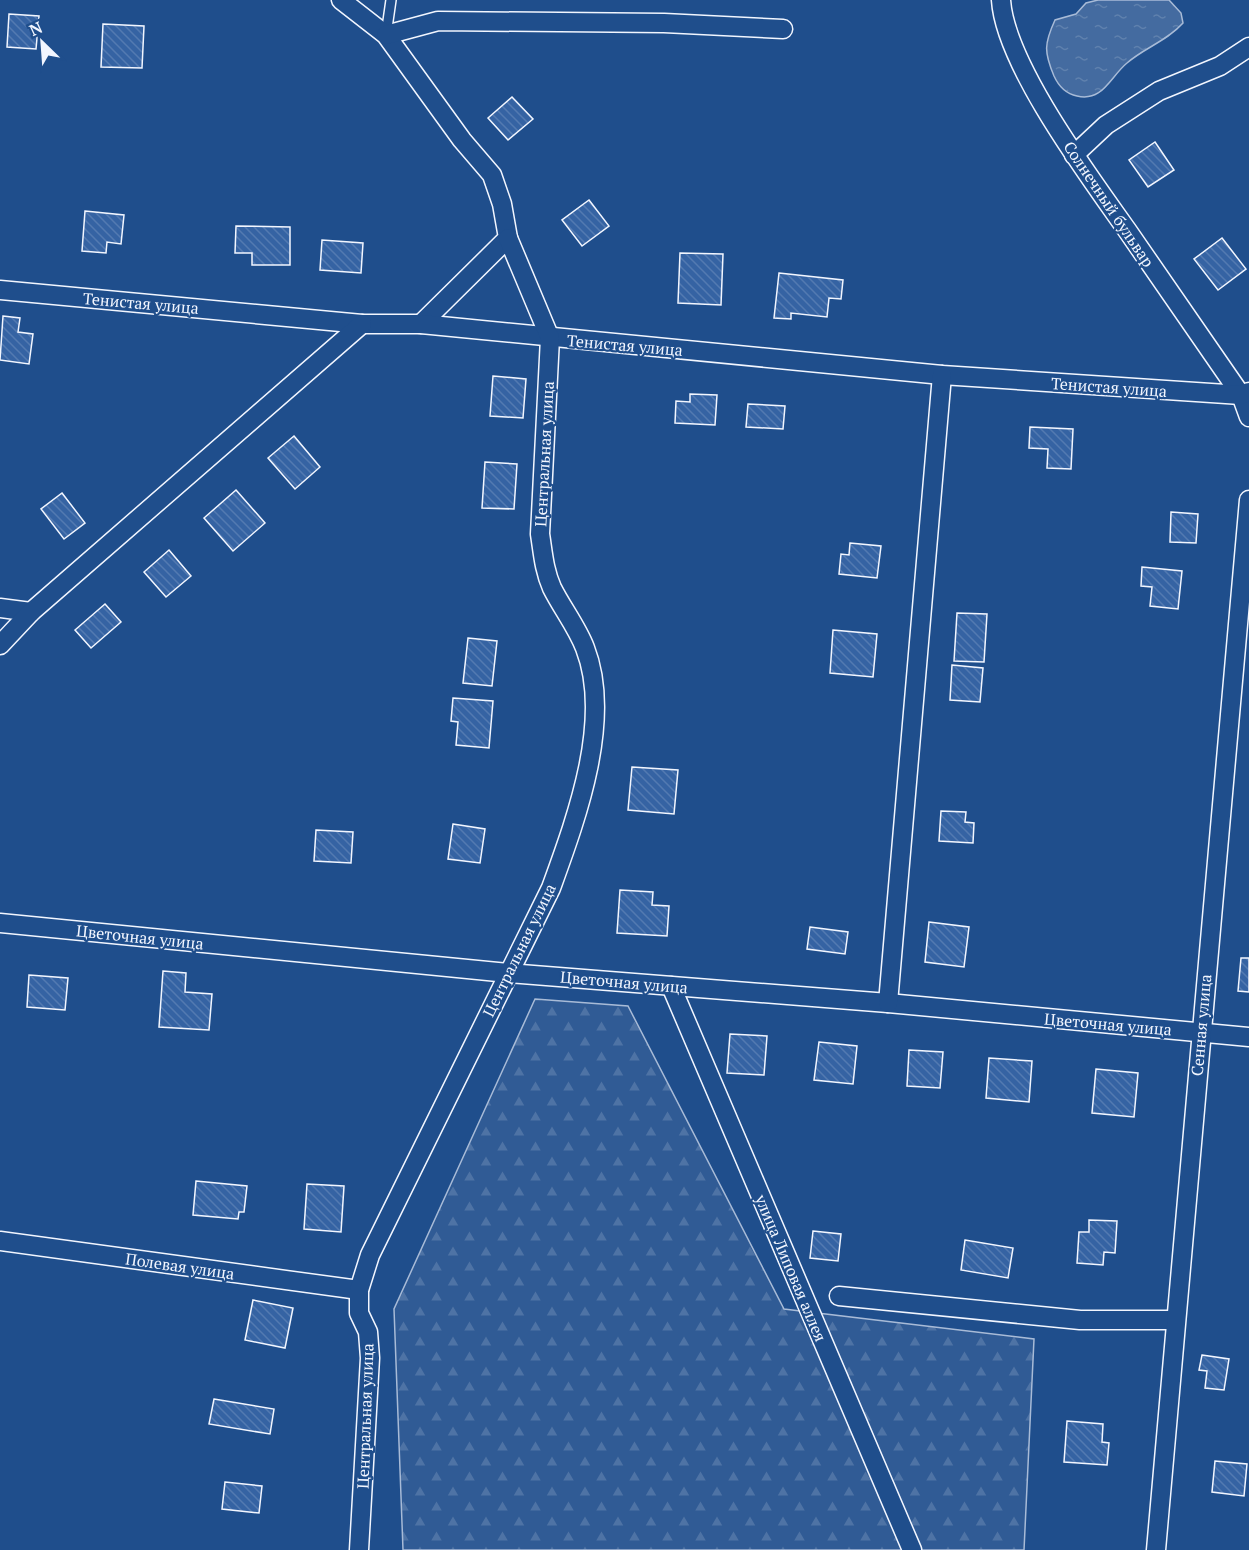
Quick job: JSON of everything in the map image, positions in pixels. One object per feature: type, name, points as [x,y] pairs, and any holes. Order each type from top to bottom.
[{"type":"street","points":[[340,0],[386,35],[462,140],[492,175],[502,204],[508,238],[550,338]]},
{"type":"street","name":"Солнечный бульвар","points":[[1001,0],[1002,15],[1018,56],[1074,155],[1245,393]]},
{"type":"street","points":[[386,35],[438,21],[664,23],[783,29]]},
{"type":"street","points":[[1074,155],[1106,124],[1159,91],[1220,66],[1249,47]]},
{"type":"street","points":[[421,324],[508,238]]},
{"type":"street","name":"Тенистая улица","points":[[0,290],[362,324],[421,324],[942,375],[1245,393]]},
{"type":"street","points":[[0,645],[31,612],[362,324]]},
{"type":"street","name":"Центральная улица","points":[[359,1550],[370,1358],[368,1332],[359,1313],[359,1290],[370,1255],[551,888],[573,827],[586,775],[597,699],[585,646],[552,587],[540,534],[550,338]]},
{"type":"street","points":[[888,1003],[942,375]]},
{"type":"street","points":[[1245,393],[1249,417]]},
{"type":"street","name":"Сенная улица","points":[[1156,1550],[1200,1032],[1249,500]]},
{"type":"street","points":[[0,608],[31,612]]},
{"type":"street","name":"Цветочная улица","points":[[0,923],[508,973],[888,1003],[1249,1037]]},
{"type":"street","name":"улица Липовая аллея","points":[[671,986],[912,1550]]},
{"type":"street","name":"Полевая улица","points":[[0,1241],[359,1290]]},
{"type":"street","points":[[839,1296],[1080,1320],[1175,1320]]},
{"type":"lane","points":[[386,35],[391,0]]},
{"type":"green space","points":[[535,999],[628,1006],[784,1309],[1034,1339],[1024,1550],[403,1550],[394,1309]]},
{"type":"water","points":[[1098,0],[1169,0],[1181,13],[1183,23],[1170,35],[1127,63],[1100,92],[1086,97],[1077,96],[1067,92],[1056,80],[1048,60],[1047,42],[1055,20],[1076,14],[1086,3]]},
{"type":"building","points":[[9,14],[39,16],[36,49],[7,47]]},
{"type":"building","points":[[103,24],[144,26],[142,68],[101,67]]},
{"type":"building","points":[[512,97],[533,119],[508,140],[488,118]]},
{"type":"building","points":[[1155,142],[1174,170],[1148,187],[1129,160]]},
{"type":"building","points":[[589,200],[609,226],[582,246],[562,220]]},
{"type":"building","points":[[85,211],[124,215],[121,244],[107,242],[106,253],[82,251]]},
{"type":"building","points":[[236,226],[290,227],[290,265],[252,265],[252,253],[235,253]]},
{"type":"building","points":[[1222,238],[1246,269],[1218,290],[1194,259]]},
{"type":"building","points":[[322,240],[363,243],[361,273],[320,270]]},
{"type":"building","points":[[680,253],[723,254],[721,305],[678,303]]},
{"type":"building","points":[[779,273],[843,280],[841,299],[829,298],[827,317],[791,313],[791,319],[774,318]]},
{"type":"building","points":[[3,316],[20,318],[18,332],[33,334],[29,364],[0,360]]},
{"type":"building","points":[[493,376],[526,379],[523,418],[490,416]]},
{"type":"building","points":[[690,394],[717,395],[715,425],[675,423],[676,401],[690,402]]},
{"type":"building","points":[[748,404],[785,406],[783,429],[746,427]]},
{"type":"building","points":[[1030,427],[1073,429],[1071,469],[1047,468],[1048,449],[1029,448]]},
{"type":"building","points":[[294,436],[320,467],[295,489],[268,458]]},
{"type":"building","points":[[485,462],[517,464],[514,509],[482,508]]},
{"type":"building","points":[[236,490],[265,523],[233,551],[204,518]]},
{"type":"building","points":[[62,493],[85,523],[64,539],[41,509]]},
{"type":"building","points":[[1171,512],[1198,514],[1196,543],[1170,542]]},
{"type":"building","points":[[850,543],[881,546],[877,578],[839,574],[841,554],[849,555]]},
{"type":"building","points":[[169,550],[191,576],[166,597],[144,572]]},
{"type":"building","points":[[1142,567],[1182,571],[1178,609],[1150,606],[1152,587],[1141,586]]},
{"type":"building","points":[[105,604],[121,622],[91,648],[75,630]]},
{"type":"building","points":[[957,613],[987,614],[984,662],[954,661]]},
{"type":"building","points":[[833,630],[877,634],[873,677],[830,673]]},
{"type":"building","points":[[468,638],[497,641],[492,686],[463,683]]},
{"type":"building","points":[[952,665],[983,668],[980,702],[950,700]]},
{"type":"building","points":[[453,698],[493,701],[489,748],[456,745],[458,722],[451,721]]},
{"type":"building","points":[[632,767],[678,770],[674,814],[628,810]]},
{"type":"building","points":[[941,811],[966,812],[965,822],[974,823],[973,843],[939,841]]},
{"type":"building","points":[[453,824],[485,829],[480,863],[448,859]]},
{"type":"building","points":[[316,830],[353,832],[351,863],[314,861]]},
{"type":"building","points":[[620,890],[653,892],[652,905],[669,906],[667,936],[617,933]]},
{"type":"building","points":[[929,922],[969,927],[964,967],[925,962]]},
{"type":"building","points":[[810,927],[848,932],[845,954],[807,949]]},
{"type":"building","points":[[1241,958],[1249,958],[1249,992],[1238,991]]},
{"type":"building","points":[[163,971],[186,973],[185,992],[212,994],[209,1030],[159,1027]]},
{"type":"building","points":[[29,975],[68,978],[65,1010],[27,1007]]},
{"type":"building","points":[[730,1034],[767,1036],[764,1075],[727,1073]]},
{"type":"building","points":[[819,1042],[857,1046],[853,1084],[814,1080]]},
{"type":"building","points":[[909,1050],[943,1052],[940,1088],[907,1086]]},
{"type":"building","points":[[989,1058],[1032,1061],[1029,1102],[986,1098]]},
{"type":"building","points":[[1096,1069],[1138,1073],[1134,1117],[1092,1113]]},
{"type":"building","points":[[196,1181],[247,1186],[244,1212],[239,1212],[238,1219],[193,1215]]},
{"type":"building","points":[[307,1184],[344,1186],[341,1232],[304,1229]]},
{"type":"building","points":[[1089,1220],[1117,1221],[1115,1253],[1104,1252],[1103,1265],[1077,1263],[1079,1232],[1089,1232]]},
{"type":"building","points":[[813,1231],[841,1234],[838,1261],[810,1258]]},
{"type":"building","points":[[965,1240],[1013,1248],[1008,1278],[961,1270]]},
{"type":"building","points":[[253,1300],[293,1308],[285,1348],[245,1340]]},
{"type":"building","points":[[1202,1355],[1229,1359],[1224,1390],[1205,1388],[1207,1371],[1199,1370]]},
{"type":"building","points":[[214,1399],[274,1409],[270,1434],[209,1424]]},
{"type":"building","points":[[1067,1421],[1103,1424],[1102,1442],[1109,1443],[1107,1465],[1064,1462]]},
{"type":"building","points":[[1215,1461],[1247,1464],[1244,1496],[1212,1492]]},
{"type":"building","points":[[225,1482],[262,1486],[259,1513],[222,1509]]}]
